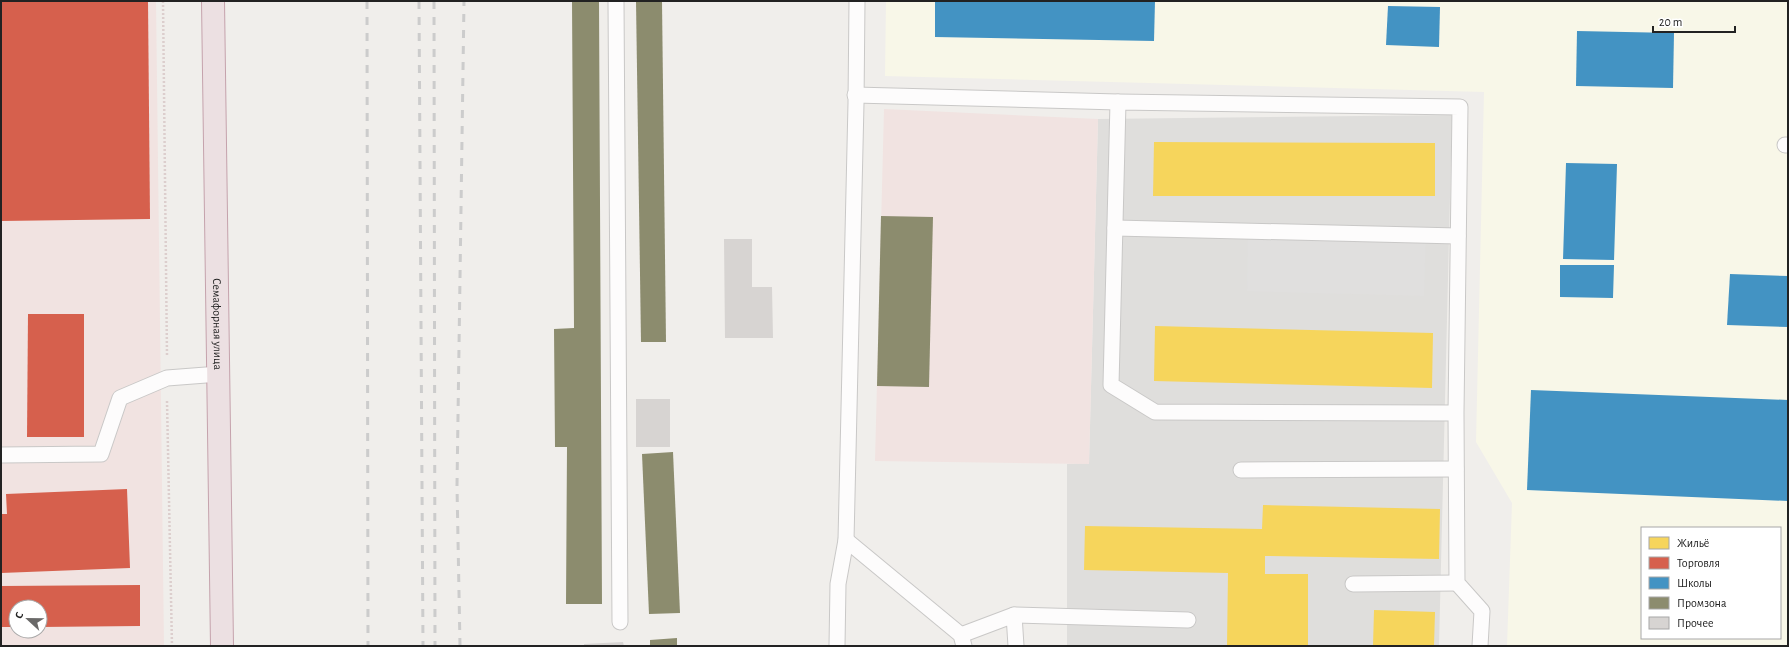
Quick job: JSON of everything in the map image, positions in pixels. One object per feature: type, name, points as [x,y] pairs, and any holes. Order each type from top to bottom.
[{"type":"highway","name":"Семафорная улица","points":[[213,1],[222,646]]},
{"type":"lane","points":[[616,1],[620,622]]},
{"type":"lane","points":[[837,646],[838,584],[846,540],[857,1]]},
{"type":"lane","points":[[855,95],[1118,102],[1460,107],[1456,413],[1457,583],[1482,611],[1480,646]]},
{"type":"lane","points":[[1118,102],[1111,384],[1155,412],[1456,413]]},
{"type":"lane","points":[[1115,228],[1458,236]]},
{"type":"lane","points":[[1,455],[101,454],[120,398],[167,378],[219,374]]},
{"type":"lane","points":[[1241,470],[1456,469]]},
{"type":"lane","points":[[846,540],[963,641],[1014,615],[1188,620]]},
{"type":"lane","points":[[1353,584],[1457,583]]},
{"type":"lane","points":[[1014,615],[1016,646]]},
{"type":"path","points":[[163,1],[167,378],[172,646]]},
{"type":"shaded area","points":[[1,1],[156,1],[164,646],[1,646]]},
{"type":"shaded area","points":[[886,1],[1788,1],[1788,646],[1507,646],[1512,503],[1476,442],[1484,92],[885,76]]},
{"type":"shaded area","points":[[884,109],[1098,119],[1089,464],[875,461]]},
{"type":"shaded area","points":[[1452,115],[1439,646],[1067,646],[1067,464],[1089,463],[1098,119]]},
{"type":"shaded area","points":[[1248,226],[1426,230],[1424,296],[1247,291]]},
{"type":"building: Жильё","points":[[1154,142],[1435,143],[1435,196],[1153,196]]},
{"type":"building: Жильё","points":[[1155,326],[1433,333],[1432,388],[1154,381]]},
{"type":"building: Жильё","points":[[1263,505],[1440,509],[1439,559],[1265,556],[1265,574],[1308,574],[1308,646],[1227,646],[1228,573],[1084,570],[1085,526],[1262,529]]},
{"type":"building: Жильё","points":[[1374,610],[1435,612],[1434,646],[1373,646]]},
{"type":"building: Торговля","points":[[1,1],[148,1],[150,219],[1,221]]},
{"type":"building: Торговля","points":[[28,314],[84,314],[84,437],[27,437]]},
{"type":"building: Торговля","points":[[127,489],[130,568],[1,573],[1,514],[7,514],[6,494]]},
{"type":"building: Торговля","points":[[140,585],[140,626],[48,627],[48,599],[8,599],[8,627],[1,627],[1,586]]},
{"type":"building: Школы","points":[[935,1],[1155,1],[1154,41],[935,37]]},
{"type":"building: Школы","points":[[1388,6],[1440,7],[1439,47],[1386,45]]},
{"type":"building: Школы","points":[[1577,31],[1674,33],[1673,88],[1576,86]]},
{"type":"building: Школы","points":[[1566,163],[1617,164],[1614,260],[1563,259]]},
{"type":"building: Школы","points":[[1560,265],[1614,265],[1613,298],[1560,297]]},
{"type":"building: Школы","points":[[1730,274],[1788,276],[1788,327],[1727,325]]},
{"type":"building: Школы","points":[[1531,390],[1788,400],[1788,501],[1527,490]]},
{"type":"building: Промзона","points":[[572,1],[599,1],[602,604],[566,604],[567,447],[555,447],[554,329],[574,328]]},
{"type":"building: Промзона","points":[[636,1],[662,1],[666,342],[641,342]]},
{"type":"building: Промзона","points":[[881,216],[933,217],[929,387],[877,386]]},
{"type":"building: Промзона","points":[[673,452],[680,613],[649,614],[642,454]]},
{"type":"building: Промзона","points":[[677,638],[677,646],[650,646],[650,640]]},
{"type":"building: Прочее","points":[[724,239],[752,239],[752,287],[772,287],[773,338],[725,338]]},
{"type":"building: Прочее","points":[[636,399],[670,399],[670,447],[636,447]]},
{"type":"building: Прочее","points":[[623,642],[624,646],[584,646],[584,644]]},
{"type":"railway","points":[[367,1],[368,646]]},
{"type":"railway","points":[[419,1],[423,646]]},
{"type":"railway","points":[[434,1],[435,646]]},
{"type":"railway","points":[[460,646],[457,486],[464,1]]}]
